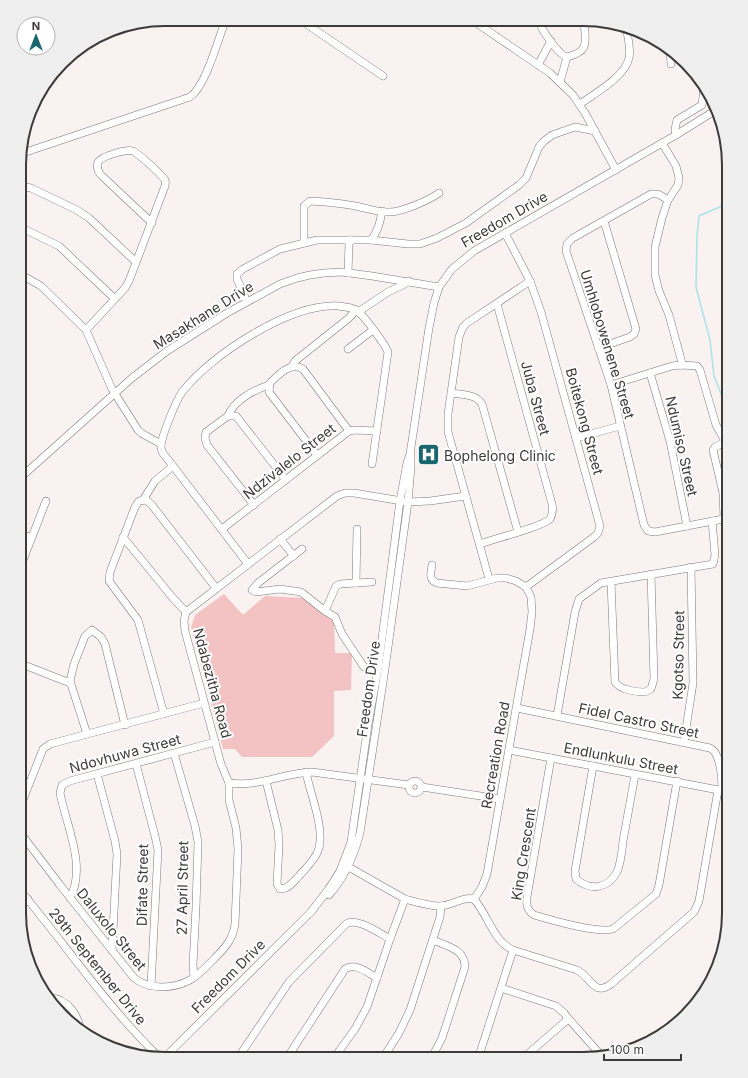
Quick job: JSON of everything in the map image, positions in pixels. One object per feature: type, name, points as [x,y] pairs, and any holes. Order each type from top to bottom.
[{"type":"street","points":[[27,152],[190,97],[197,91],[204,77],[223,26]]},
{"type":"street","points":[[310,26],[384,76]]},
{"type":"street","points":[[481,26],[538,65],[560,82],[576,98],[616,170]]},
{"type":"street","points":[[540,26],[562,55],[567,57],[582,52],[585,40],[584,26]]},
{"type":"street","points":[[580,104],[616,78],[625,67],[629,55],[627,33]]},
{"type":"street","points":[[538,65],[551,41]]},
{"type":"street","points":[[560,82],[567,57]]},
{"type":"street","points":[[671,57],[671,64]]},
{"type":"street","points":[[676,135],[675,129],[677,120],[702,105],[703,95]]},
{"type":"street","name":"Freedom Drive","points":[[170,1052],[334,890],[346,865],[365,779],[404,501],[407,462],[410,454],[429,328],[439,287],[452,269],[467,255],[616,170],[712,113]]},
{"type":"street","points":[[247,302],[237,279],[238,273],[253,263],[280,249],[317,240],[371,240],[420,244],[437,238],[466,223],[519,185],[526,178],[539,146],[552,134],[575,126],[595,131]]},
{"type":"street","points":[[662,143],[676,166],[679,174],[678,185],[668,200],[655,247],[655,275],[678,342],[682,360],[681,365]]},
{"type":"street","points":[[86,330],[127,285],[152,223],[166,186],[163,178],[133,152],[119,152],[100,161],[98,163],[98,169],[102,176],[152,223]]},
{"type":"street","points":[[26,187],[31,188],[77,210],[89,218],[136,262]]},
{"type":"street","points":[[304,243],[304,206],[310,201],[337,203],[382,211],[396,211],[433,198],[440,193]]},
{"type":"street","name":"Umhlobowenene Street","points":[[668,200],[658,194],[652,194],[573,238],[566,246],[567,254],[611,385],[642,523],[648,531],[653,532],[722,519]]},
{"type":"street","points":[[371,240],[376,234],[380,224],[382,211]]},
{"type":"street","points":[[598,348],[630,337],[634,334],[636,329],[604,221]]},
{"type":"street","points":[[26,230],[59,246],[115,299]]},
{"type":"street","name":"Boitekong Street","points":[[505,233],[530,281],[541,312],[600,524],[600,530],[594,537],[526,586]]},
{"type":"street","points":[[348,273],[349,244],[351,240]]},
{"type":"street","name":"Masakhane Drive","points":[[26,473],[115,394],[167,351],[247,302],[280,284],[297,278],[324,273],[348,273],[409,281],[439,287]]},
{"type":"street","points":[[26,277],[41,286],[86,330],[115,394],[140,432],[161,444]]},
{"type":"street","points":[[254,505],[207,445],[205,439],[206,432],[228,416],[233,406],[256,389],[269,384],[357,311],[409,281]]},
{"type":"street","points":[[489,579],[448,428],[448,414],[459,337],[463,327],[530,281]]},
{"type":"street","name":"Juba Street","points":[[480,544],[546,522],[552,516],[553,507],[497,304]]},
{"type":"street","points":[[248,564],[161,450],[161,444],[181,392],[206,367],[224,353],[273,324],[296,313],[328,306],[345,307],[357,311],[385,346],[388,354],[372,464]]},
{"type":"street","points":[[348,349],[373,330]]},
{"type":"street","points":[[611,385],[672,366],[696,365],[700,368],[714,418],[722,435]]},
{"type":"street","points":[[292,366],[298,366],[303,369],[349,430]]},
{"type":"street","name":"Ndumiso Street","points":[[650,373],[670,441],[687,526]]},
{"type":"street","points":[[269,384],[268,390],[270,395],[317,455]]},
{"type":"street","points":[[452,393],[474,396],[482,404],[518,532]]},
{"type":"street","points":[[228,416],[233,415],[238,417],[286,480]]},
{"type":"street","points":[[576,438],[620,426]]},
{"type":"street","name":"Ndzivalelo Street","points":[[222,529],[349,430],[377,432]]},
{"type":"street","points":[[722,444],[715,447],[714,450],[722,489]]},
{"type":"street","points":[[164,714],[138,620],[109,580],[110,572],[137,503],[143,500],[155,481],[173,466]]},
{"type":"street","name":"Ndabezitha Road","points":[[229,783],[221,764],[184,628],[186,612],[333,498],[341,494],[354,493],[404,501],[430,501],[466,496]]},
{"type":"street","points":[[143,500],[148,501],[151,504],[216,588]]},
{"type":"street","points":[[26,552],[46,501]]},
{"type":"street","name":"Freedom Drive","points":[[365,779],[368,725],[404,501]]},
{"type":"street","points":[[557,716],[578,601],[583,595],[598,585],[651,574],[710,565],[714,562],[712,521]]},
{"type":"street","points":[[356,583],[357,529]]},
{"type":"street","points":[[26,536],[31,538]]},
{"type":"street","points":[[123,537],[186,612]]},
{"type":"street","points":[[280,539],[294,556]]},
{"type":"street","points":[[302,549],[258,583],[252,590],[254,592],[258,592],[280,589],[301,592],[335,617],[342,634],[364,667],[378,670]]},
{"type":"street","points":[[432,565],[430,577],[436,584],[467,586],[489,579],[506,578],[526,586]]},
{"type":"street","name":"Kgotso Street","points":[[684,742],[693,683],[691,567]]},
{"type":"street","points":[[611,582],[615,682],[622,688],[646,692],[651,689],[654,679],[651,574]]},
{"type":"street","points":[[325,611],[335,587],[340,584],[372,582]]},
{"type":"street","name":"Recreation Road","points":[[474,899],[482,887],[487,874],[517,708],[532,612],[532,597],[526,586]]},
{"type":"street","points":[[87,734],[70,682],[74,664],[86,636],[90,631],[94,631],[101,637],[105,644],[125,725]]},
{"type":"street","points":[[26,666],[70,682]]},
{"type":"street","points":[[26,792],[43,749],[50,744],[204,703]]},
{"type":"street","name":"Fidel Castro Street","points":[[517,708],[710,748],[716,752],[722,776]]},
{"type":"street","name":"Ndovhuwa Street","points":[[70,898],[73,893],[75,882],[76,855],[60,790],[62,785],[67,782],[215,742]]},
{"type":"street","name":"Endlunkulu Street","points":[[509,750],[722,791]]},
{"type":"street","name":"27 April Street","points":[[174,753],[195,826],[198,842],[197,900],[193,965],[194,977]]},
{"type":"street","name":"King Crescent","points":[[551,758],[527,897],[527,906],[530,912],[534,915],[594,930],[607,931],[613,929],[656,894],[659,885],[677,781]]},
{"type":"street","name":"Difate Street","points":[[136,764],[158,850],[151,986]]},
{"type":"street","points":[[593,766],[575,872],[576,879],[582,884],[592,887],[598,887],[606,884],[617,871],[635,775]]},
{"type":"street","points":[[266,781],[278,830],[279,852],[277,884],[280,889],[283,889],[289,886],[312,861],[320,843],[320,831],[306,772]]},
{"type":"street","points":[[229,783],[245,784],[306,772],[319,772],[409,785],[412,781],[416,780],[421,783],[422,787],[500,798]]},
{"type":"street","points":[[97,774],[115,841],[117,854],[112,950]]},
{"type":"street","name":"Daluxolo Street","points":[[26,840],[134,978],[140,983],[151,986],[178,985],[194,977],[228,944],[234,930],[238,849],[236,828],[229,800],[229,783]]},
{"type":"street","points":[[346,865],[405,899],[441,906],[469,898],[474,899],[499,940],[506,947],[577,970],[584,974],[594,986],[599,989],[604,989],[694,912],[698,901],[722,795]]},
{"type":"street","name":"29th September Drive","points":[[28,899],[115,1010],[153,1051]]},
{"type":"street","points":[[338,1052],[362,1018],[367,1008],[390,938],[405,899]]},
{"type":"street","points":[[387,1052],[404,1023],[433,940],[440,917],[441,906]]},
{"type":"street","points":[[242,1052],[289,982],[346,924],[357,922],[390,938]]},
{"type":"street","points":[[433,940],[458,950],[465,963],[464,972],[442,1038],[435,1052]]},
{"type":"street","points":[[480,1052],[513,950]]},
{"type":"street","points":[[290,1052],[344,969],[349,966],[354,966],[377,978]]},
{"type":"street","points":[[501,988],[556,1006],[597,1051]]},
{"type":"street","points":[[56,999],[62,1000],[69,1006],[78,1021]]},
{"type":"street","points":[[530,1052],[566,1021],[567,1017]]},
{"type":"shaded area","points":[[224,594],[243,615],[265,596],[304,598],[334,622],[335,653],[352,653],[351,690],[334,691],[334,736],[312,757],[242,757],[235,749],[223,749],[191,627],[195,615]]},
{"type":"waterway","points":[[722,206],[699,216],[696,287],[710,340],[714,376],[722,396]]},
{"type":"waterway","points":[[688,1003],[702,985]]},
{"type":"place","name":"Bophelong Clinic","points":[[428,455]]}]
